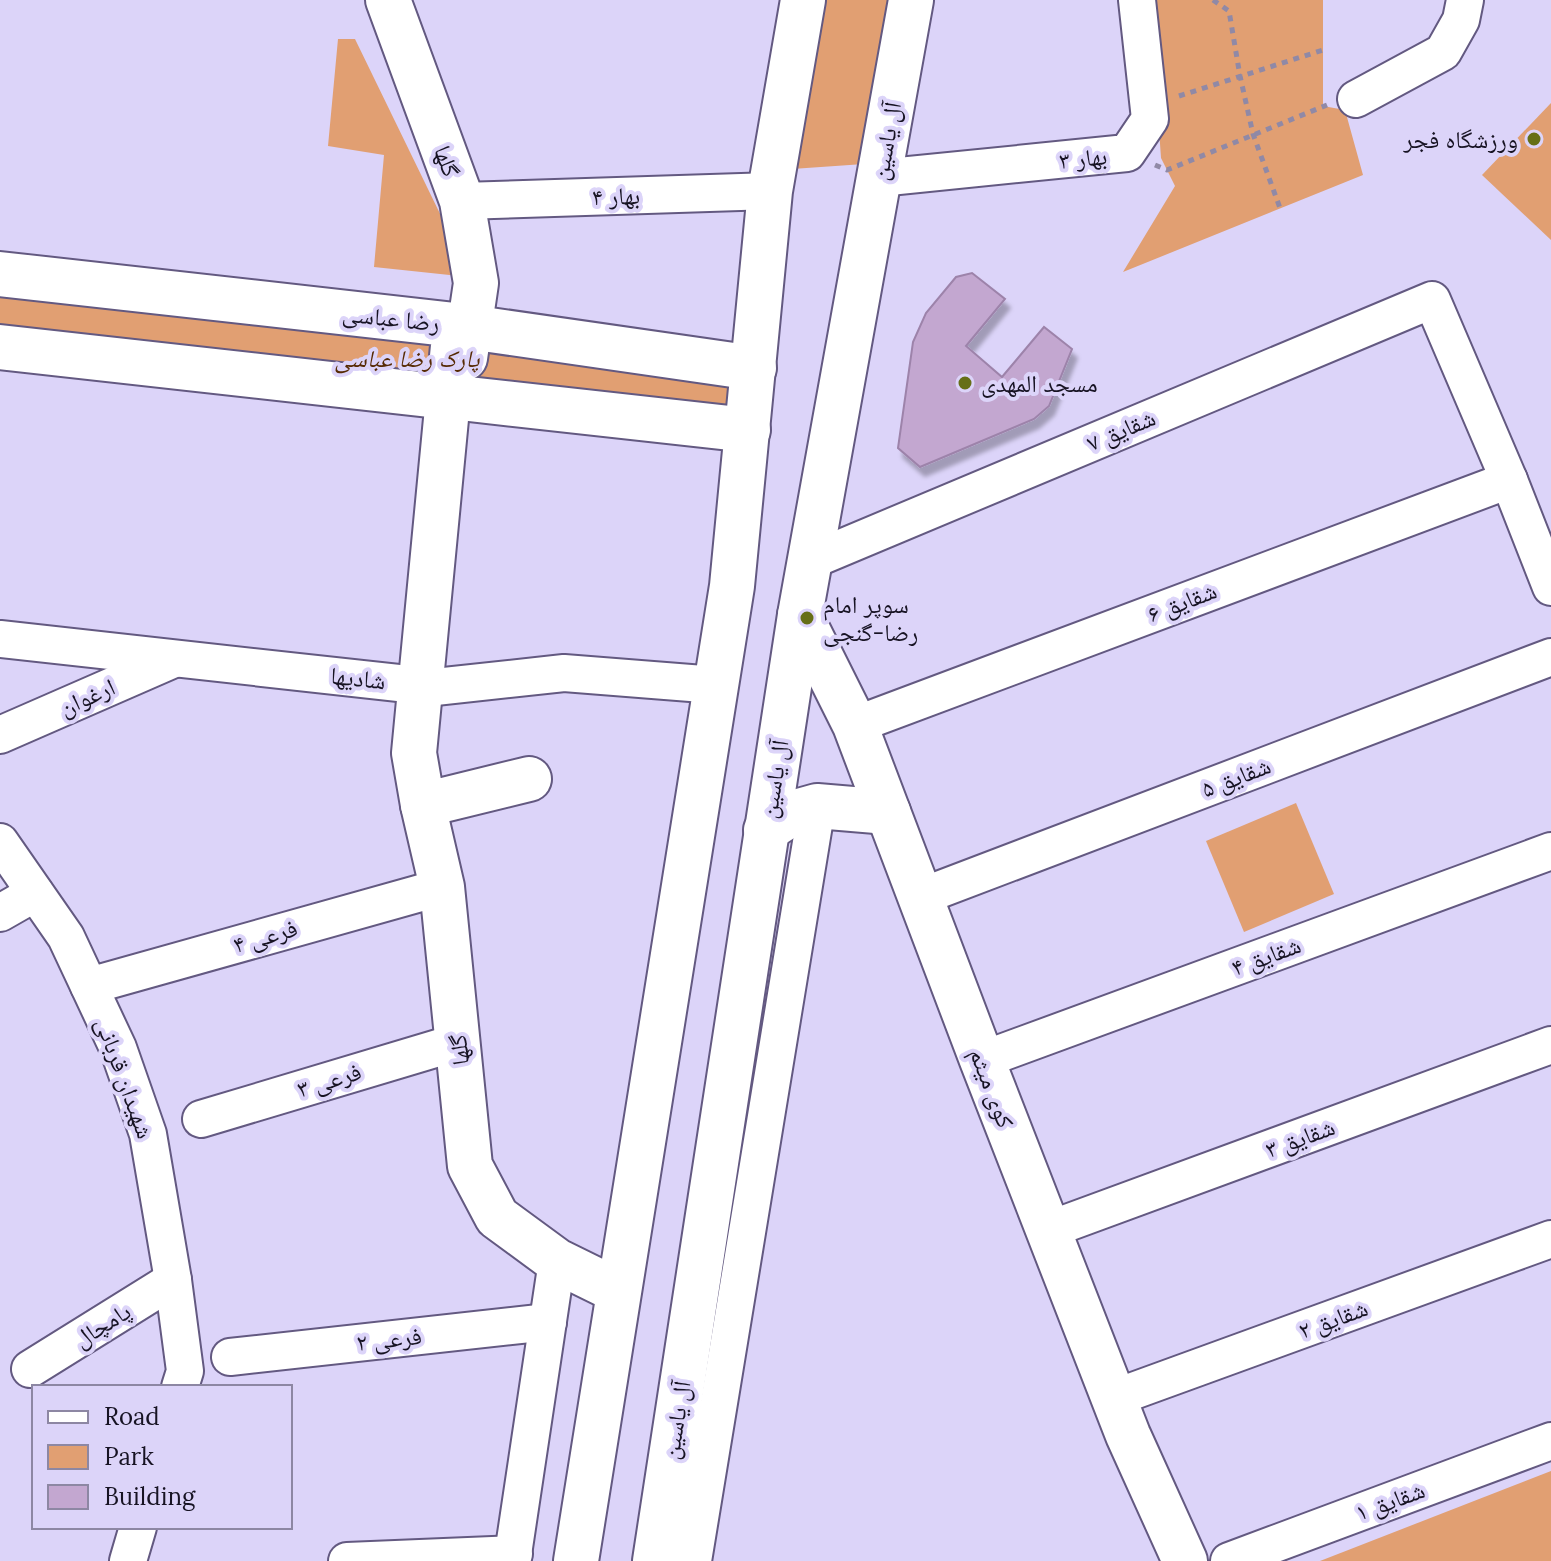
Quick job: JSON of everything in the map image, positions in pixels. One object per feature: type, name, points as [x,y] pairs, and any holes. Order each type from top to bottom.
[{"type":"street","name":"گلها","points":[[388,0],[462,201],[476,283],[454,397],[427,686],[414,753],[442,887],[470,1166],[497,1217],[557,1261],[618,1291]]},
{"type":"street","points":[[576,1561],[732,586],[770,191],[803,0]]},
{"type":"street","name":"آل یاسین","points":[[655,1561],[800,615],[911,0]]},
{"type":"street","name":"بهار ۳","points":[[879,178],[1127,153],[1150,119],[1137,0]]},
{"type":"street","points":[[1339,103],[1443,52],[1461,20],[1465,0]]},
{"type":"street","name":"بهار ۴","points":[[462,201],[770,191]]},
{"type":"street","name":"رضا عباسی","points":[[0,274],[455,325],[454,397]]},
{"type":"street","name":"شقایق ۷","points":[[810,561],[1432,300],[1509,480]]},
{"type":"street","name":"رضا عباسی","points":[[469,327],[754,368]]},
{"type":"street","points":[[0,347],[748,430]]},
{"type":"street","points":[[1509,480],[1544,550],[1551,587]]},
{"type":"street","name":"شقایق ۶","points":[[855,725],[1509,480]]},
{"type":"street","name":"کوی میثم","points":[[800,615],[855,725],[1114,1398],[1185,1561]]},
{"type":"street","name":"شادیها","points":[[0,639],[427,686],[564,673],[716,685]]},
{"type":"street","name":"شقایق ۵","points":[[920,897],[1551,657]]},
{"type":"street","name":"ارغوان","points":[[0,735],[175,658]]},
{"type":"street","points":[[423,805],[529,779]]},
{"type":"street","points":[[766,830],[792,813],[817,806],[888,812]]},
{"type":"street","points":[[693,1561],[817,806]]},
{"type":"street","name":"شهیدان قربانی","points":[[0,842],[66,937],[118,1048],[148,1134],[185,1371],[181,1385]]},
{"type":"street","name":"شقایق ۴","points":[[982,1060],[1551,851]]},
{"type":"street","name":"فرعی ۴","points":[[89,986],[442,887]]},
{"type":"street","points":[[0,913],[35,893]]},
{"type":"street","name":"فرعی ۳","points":[[201,1119],[458,1042]]},
{"type":"street","name":"شقایق ۳","points":[[1048,1230],[1551,1045]]},
{"type":"street","name":"شقایق ۲","points":[[1114,1398],[1551,1239]]},
{"type":"street","points":[[347,1561],[513,1558],[557,1261]]},
{"type":"street","name":"پامچال","points":[[30,1369],[173,1280]]},
{"type":"street","name":"فرعی ۲","points":[[230,1357],[548,1322]]},
{"type":"street","name":"شقایق ۱","points":[[1229,1561],[1551,1441]]},
{"type":"street","points":[[128,1561],[137,1529]]},
{"type":"path","points":[[1213,0],[1229,11],[1253,134],[1280,208]]},
{"type":"path","points":[[1171,98],[1323,50]]},
{"type":"path","points":[[1167,170],[1339,103]]},
{"type":"green space","points":[[821,0],[896,0],[864,164],[792,169]]},
{"type":"green space","points":[[1150,0],[1323,0],[1323,106],[1345,110],[1363,175],[1123,272],[1175,186],[1161,158]]},
{"type":"green space","points":[[338,39],[355,39],[463,261],[459,276],[374,267],[384,155],[328,146]]},
{"type":"green space","name":"ورزشگاه فجر","points":[[1551,103],[1551,240],[1482,175]]},
{"type":"green space","name":"پارک رضا عباسی","points":[[0,290],[448,337],[443,388],[0,334]]},
{"type":"green space","points":[[477,338],[741,378],[740,418],[471,388]]},
{"type":"green space","points":[[1296,803],[1334,894],[1244,932],[1206,841]]},
{"type":"green space","points":[[1551,1471],[1551,1561],[1320,1561]]},
{"type":"building","points":[[972,273],[1005,299],[966,346],[1002,377],[1044,327],[1072,349],[1049,406],[1034,419],[920,467],[898,448],[913,342],[926,313],[956,277]]},
{"type":"place","name":"ورزشگاه فجر","points":[[1534,139]]},
{"type":"place","name":"مسجد المهدی","points":[[965,383]]},
{"type":"place","name":"سوپر امام رضا-گنجی","points":[[807,618]]}]
